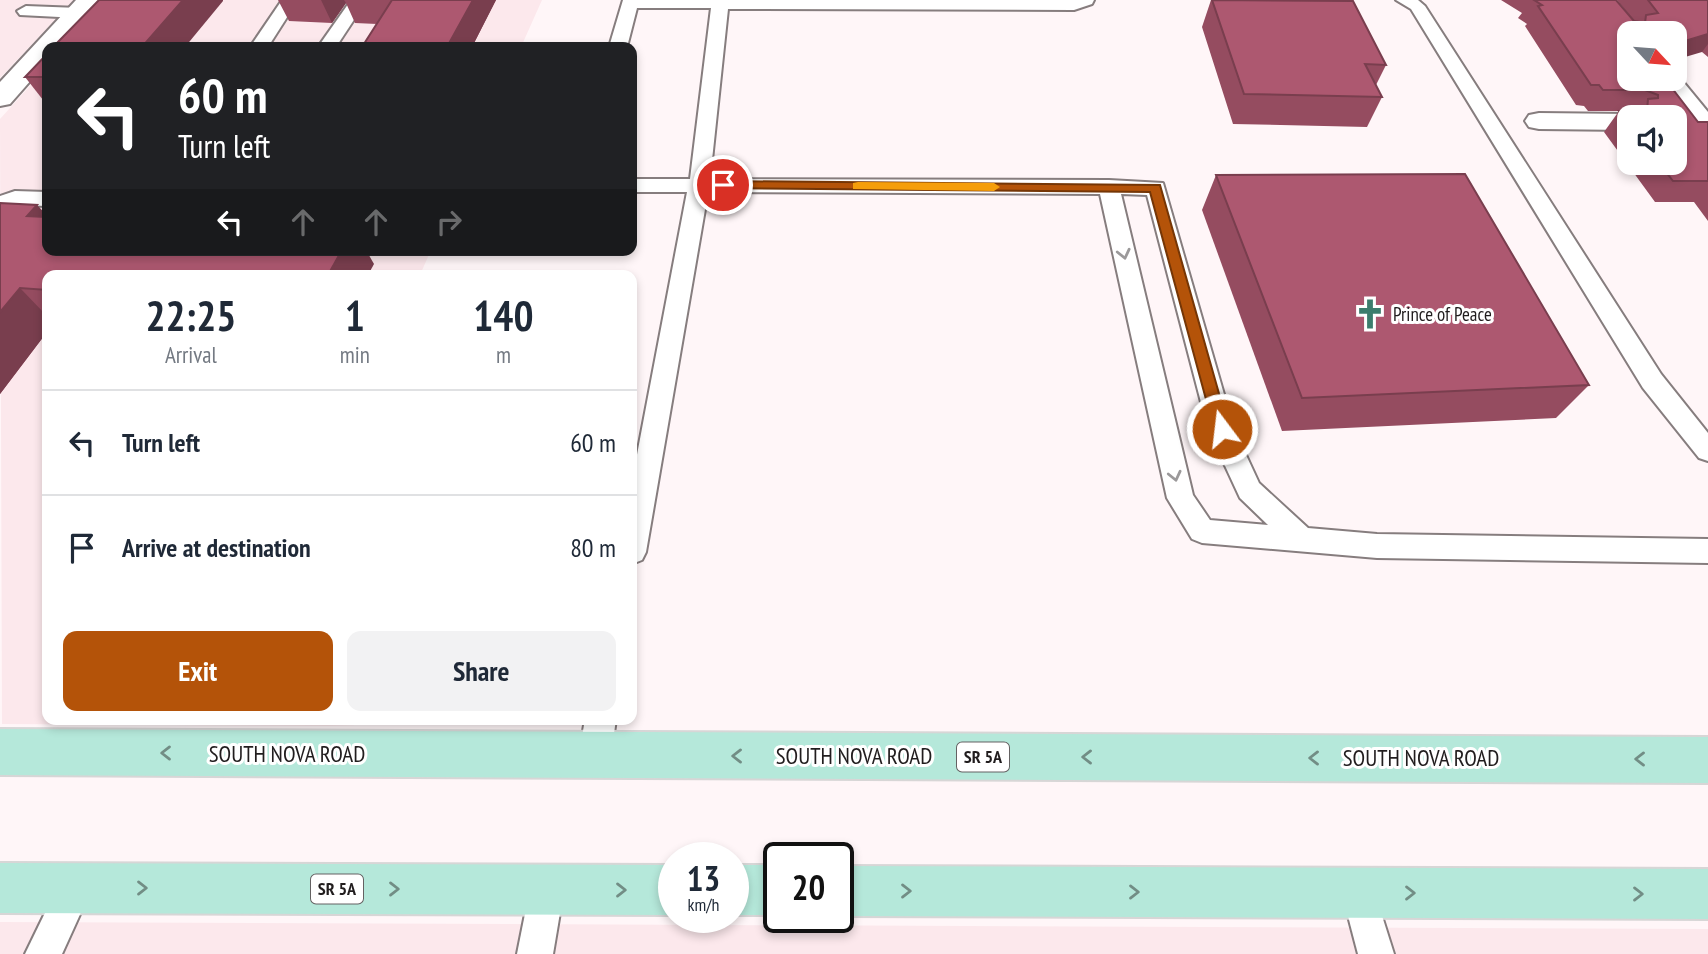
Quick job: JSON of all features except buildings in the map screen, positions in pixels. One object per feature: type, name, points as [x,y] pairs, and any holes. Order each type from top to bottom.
[{"type":"main road","name":"SOUTH NOVA ROAD","points":[[0,752],[598,737],[1708,760]]},
{"type":"main road","name":"SR 5A","points":[[0,888],[658,890]]},
{"type":"main road","points":[[854,891],[1708,894]]},
{"type":"street","points":[[51,42],[84,6]]},
{"type":"street","points":[[0,98],[42,52]]},
{"type":"street","points":[[1674,91],[1695,123]]},
{"type":"street","points":[[1539,121],[1617,122]]},
{"type":"lane","points":[[262,42],[290,0]]},
{"type":"lane","points":[[330,42],[359,0]]},
{"type":"lane","points":[[619,42],[631,2],[1073,5],[1086,0]]},
{"type":"lane","points":[[1404,0],[1417,6],[1652,381],[1708,451]]},
{"type":"lane","points":[[637,525],[699,185],[720,4]]},
{"type":"lane","points":[[26,11],[84,6]]},
{"type":"lane","points":[[637,185],[1156,188],[1222,429],[1250,490],[1298,537]]},
{"type":"lane","points":[[1109,187],[1180,498],[1202,531],[1298,537],[1377,546],[1708,551]]},
{"type":"lane","points":[[0,203],[15,198],[42,199]]},
{"type":"lane","points":[[43,954],[75,888]]},
{"type":"lane","points":[[535,954],[547,889]]},
{"type":"lane","points":[[1359,893],[1376,954]]},
{"type":"shaded area","points":[[0,0],[74,0],[0,78]]},
{"type":"shaded area","points":[[108,0],[542,0],[523,42],[70,42]]},
{"type":"shaded area","points":[[42,73],[42,256],[428,256],[422,270],[42,270],[42,724],[2,724],[0,119]]},
{"type":"shaded area","points":[[180,725],[329,725],[358,726]]},
{"type":"shaded area","points":[[0,922],[658,925],[658,933],[749,933],[749,925],[763,925],[763,933],[854,933],[854,926],[1708,929],[1708,954],[0,954]]},
{"type":"slow traffic","points":[[858,186],[994,187]]},
{"type":"place","name":"Prince of Peace","points":[[1370,314]]},
{"type":"route","points":[[723,185],[1156,188],[1222,429]]}]
